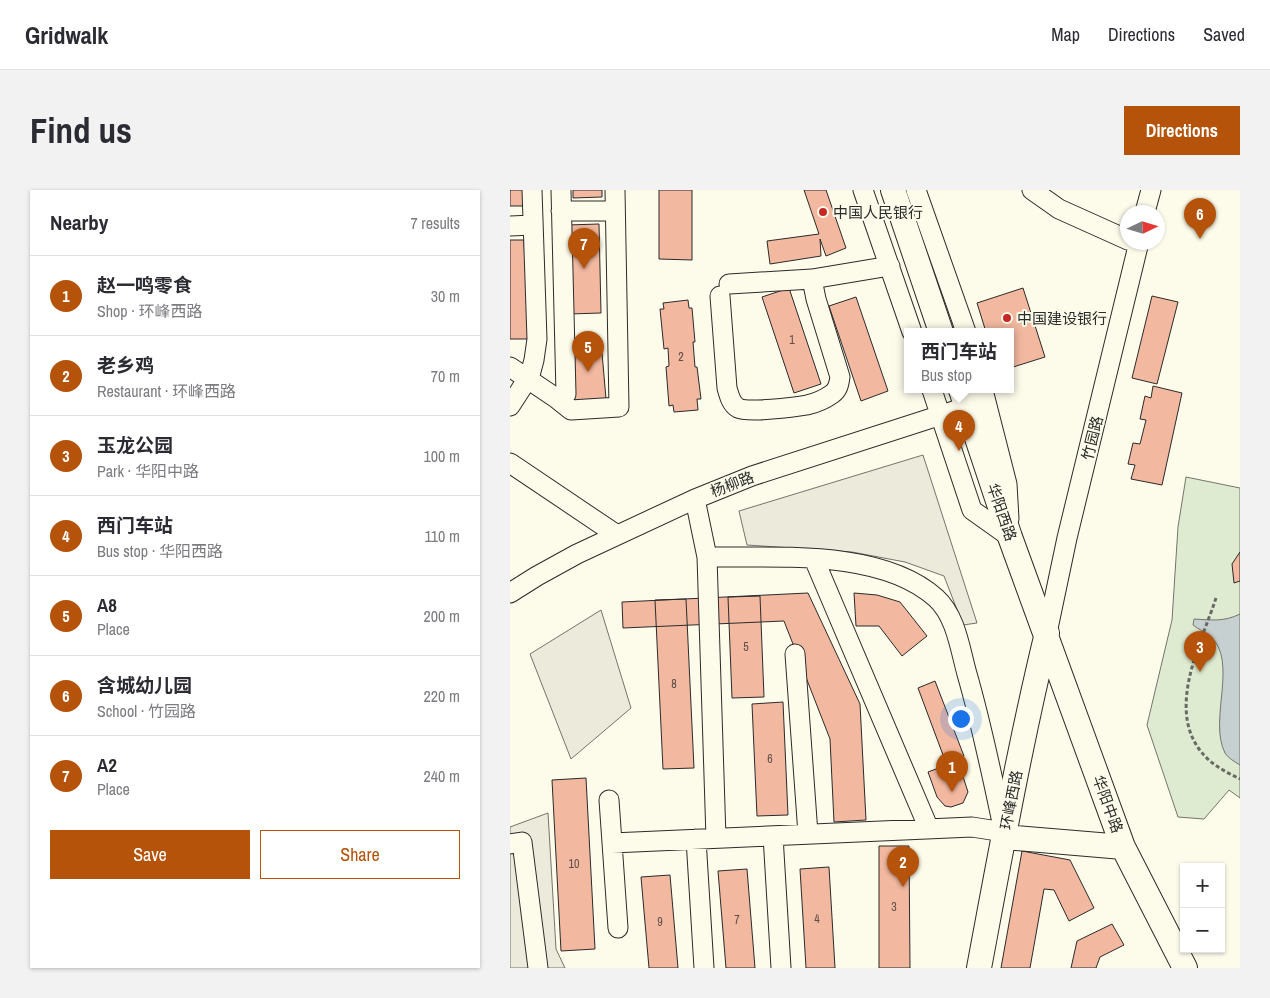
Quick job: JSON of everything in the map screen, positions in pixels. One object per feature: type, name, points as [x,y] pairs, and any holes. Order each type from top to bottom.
[{"type":"main road","points":[[893,190],[940,328]]},
{"type":"main road","name":"华阳西路","points":[[963,398],[1010,538],[1047,633]]},
{"type":"main road","name":"环峰西路","points":[[979,968],[1032,693],[1047,633]]},
{"type":"main road","name":"华阳中路","points":[[1047,633],[1123,847],[1185,968]]},
{"type":"main road","points":[[1004,834],[1123,847]]},
{"type":"street","points":[[510,406],[527,379],[534,360],[537,339],[532,190]]},
{"type":"street","points":[[556,398],[566,394],[560,190]]},
{"type":"street","points":[[510,367],[571,410],[619,408],[615,190]]},
{"type":"street","points":[[863,190],[911,328]]},
{"type":"street","points":[[916,190],[965,328]]},
{"type":"street","points":[[1032,190],[1059,209],[1120,237]]},
{"type":"street","points":[[1147,205],[1150,190]]},
{"type":"street","points":[[510,226],[561,214],[614,211]]},
{"type":"street","name":"竹园路","points":[[1047,633],[1132,250]]},
{"type":"street","points":[[812,279],[816,299],[840,378],[839,386],[834,393],[823,400],[808,404],[748,411],[738,408],[731,401],[727,388],[725,290],[812,279],[890,266]]},
{"type":"street","points":[[933,393],[972,510],[1010,538]]},
{"type":"street","points":[[984,393],[1007,484],[1010,538]]},
{"type":"street","name":"杨柳路","points":[[510,593],[537,576],[617,534],[695,499],[752,476],[940,416],[963,398]]},
{"type":"street","points":[[510,463],[617,534]]},
{"type":"street","points":[[695,499],[707,557],[716,838]]},
{"type":"street","points":[[612,843],[972,827],[1004,834],[984,736],[952,621],[938,599],[918,584],[883,570],[851,562],[814,559],[707,557]]},
{"type":"street","points":[[814,559],[929,829]]},
{"type":"street","points":[[794,654],[808,834]]},
{"type":"street","points":[[609,800],[618,928]]},
{"type":"street","points":[[773,836],[781,968]]},
{"type":"street","points":[[696,839],[704,968]]},
{"type":"street","points":[[510,844],[522,842],[538,968]]},
{"type":"path","points":[[1216,598],[1191,670],[1186,691],[1185,707],[1192,737],[1210,762],[1240,779]]},
{"type":"green space","points":[[1186,477],[1240,488],[1240,798],[1229,790],[1204,819],[1178,817],[1147,725],[1172,620],[1178,527]]},
{"type":"shaded area","points":[[923,455],[977,623],[963,625],[944,576],[905,562],[852,552],[747,545],[739,511]]},
{"type":"shaded area","points":[[601,610],[631,708],[571,759],[530,654]]},
{"type":"shaded area","points":[[1240,614],[1240,765],[1226,755],[1221,740],[1223,675],[1222,660],[1218,647],[1210,636],[1193,625],[1194,619],[1223,619]]},
{"type":"shaded area","points":[[548,813],[556,949],[565,968],[510,968],[510,827]]},
{"type":"building","points":[[510,190],[525,190],[525,206],[510,206]]},
{"type":"building","points":[[573,190],[602,190],[602,197],[573,198]]},
{"type":"building","points":[[659,190],[692,190],[692,260],[659,259]]},
{"type":"building","name":"中国人民银行","points":[[804,190],[826,190],[846,248],[826,256],[820,239],[821,256],[770,264],[767,241],[819,234]]},
{"type":"building","points":[[599,224],[601,313],[569,314],[567,225]]},
{"type":"building","points":[[510,240],[524,240],[529,339],[510,339]]},
{"type":"building","points":[[789,288],[821,384],[794,393],[762,297]]},
{"type":"building","name":"中国建设银行","points":[[1023,288],[1045,357],[1014,367],[1014,328],[985,328],[977,303]]},
{"type":"building","points":[[1152,296],[1178,302],[1157,384],[1132,378]]},
{"type":"building","points":[[856,297],[888,391],[861,401],[829,306]]},
{"type":"building","points":[[688,300],[689,308],[692,308],[695,367],[697,367],[701,399],[697,399],[698,410],[674,412],[673,405],[669,406],[666,367],[669,366],[668,348],[664,349],[660,309],[664,309],[663,303]]},
{"type":"building","points":[[601,341],[606,399],[574,402],[570,344]]},
{"type":"building","points":[[1153,386],[1182,393],[1162,485],[1131,479],[1135,465],[1128,464],[1133,443],[1140,444],[1146,420],[1140,419],[1145,396],[1151,398]]},
{"type":"building","points":[[1240,552],[1240,581],[1234,583],[1232,564]]},
{"type":"building","points":[[808,593],[860,704],[866,820],[834,822],[830,739],[784,621],[623,628],[622,602]]},
{"type":"building","points":[[854,593],[877,595],[900,602],[927,636],[902,656],[879,626],[856,626]]},
{"type":"building","points":[[760,596],[764,697],[732,698],[728,597]]},
{"type":"building","points":[[686,599],[694,768],[663,769],[655,600]]},
{"type":"building","points":[[935,681],[964,756],[946,763],[918,688]]},
{"type":"building","points":[[783,702],[788,815],[757,816],[752,704]]},
{"type":"building","points":[[958,761],[968,792],[963,803],[951,807],[945,806],[937,797],[928,772]]},
{"type":"building","points":[[586,778],[595,949],[561,951],[552,780]]},
{"type":"building","points":[[879,846],[909,846],[910,968],[879,968]]},
{"type":"building","points":[[1022,851],[1070,860],[1094,908],[1069,921],[1054,890],[1044,889],[1030,968],[1001,968]]},
{"type":"building","points":[[829,867],[835,968],[806,968],[800,869]]},
{"type":"building","points":[[747,869],[755,968],[726,968],[718,871]]},
{"type":"building","points":[[670,875],[678,968],[649,968],[641,877]]},
{"type":"building","points":[[1112,924],[1124,945],[1100,957],[1096,968],[1071,968],[1077,941]]},
{"type":"place","name":"中国人民银行","points":[[823,212]]},
{"type":"place","name":"含城幼儿园","points":[[1200,239]]},
{"type":"place","name":"A2","points":[[584,269]]},
{"type":"place","name":"中国建设银行","points":[[1007,318]]},
{"type":"place","name":"A8","points":[[588,372]]},
{"type":"place","name":"西门车站","points":[[959,451]]},
{"type":"place","name":"玉龙公园","points":[[1200,672]]},
{"type":"place","name":"赵一鸣零食","points":[[952,792]]},
{"type":"place","name":"老乡鸡","points":[[903,887]]}]
